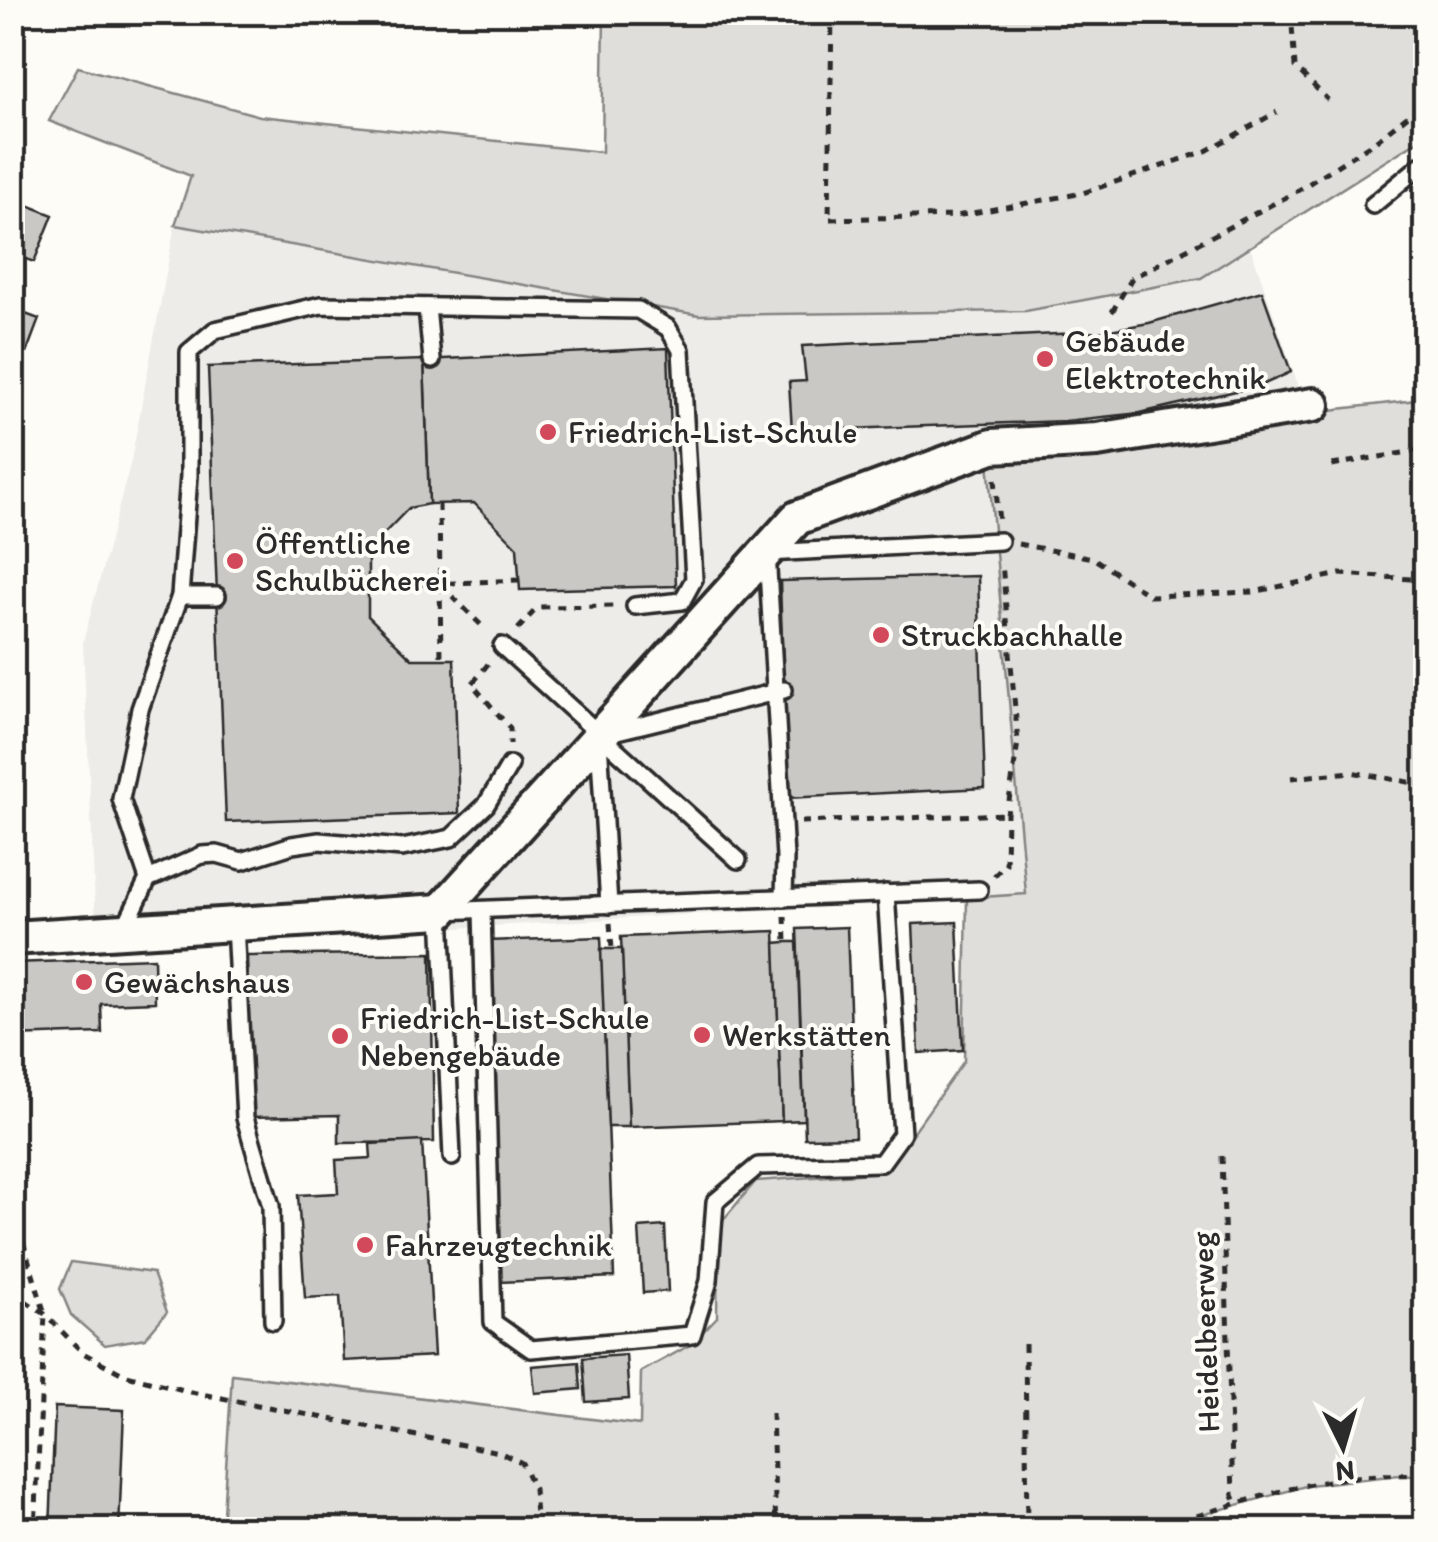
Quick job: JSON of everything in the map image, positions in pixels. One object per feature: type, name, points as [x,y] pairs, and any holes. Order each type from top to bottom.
[{"type":"street","points":[[12,938],[441,910],[797,518],[992,446],[1097,440],[1312,405]]},
{"type":"lane","points":[[1373,205],[1426,161]]},
{"type":"lane","points":[[148,879],[120,798],[140,709],[180,596],[190,476],[189,352],[215,330],[321,306],[638,310],[668,328],[681,350],[694,578],[682,601],[635,606]]},
{"type":"lane","points":[[428,306],[432,360]]},
{"type":"lane","points":[[784,898],[780,690],[766,554],[1000,541]]},
{"type":"lane","points":[[676,578],[694,578]]},
{"type":"lane","points":[[180,596],[217,596]]},
{"type":"lane","points":[[502,646],[738,860]]},
{"type":"lane","points":[[599,736],[780,690]]},
{"type":"lane","points":[[599,736],[609,905]]},
{"type":"lane","points":[[123,932],[148,879],[202,855],[242,860],[319,841],[402,848],[452,838],[486,805],[510,766]]},
{"type":"lane","points":[[452,1157],[441,910],[979,890]]},
{"type":"lane","points":[[482,910],[493,1322],[531,1350],[692,1335],[709,1281],[715,1202],[758,1166],[881,1163],[902,1134],[886,893]]},
{"type":"lane","points":[[235,924],[245,1118],[271,1206],[273,1321]]},
{"type":"path","points":[[832,12],[829,220],[956,216],[1083,193],[1206,151],[1277,112]]},
{"type":"path","points":[[1291,12],[1295,67],[1328,100]]},
{"type":"path","points":[[1112,312],[1132,278],[1294,193],[1374,142],[1426,101]]},
{"type":"path","points":[[979,890],[1006,864],[1018,742],[992,446]]},
{"type":"path","points":[[1332,466],[1426,449]]},
{"type":"path","points":[[438,504],[441,659]]},
{"type":"path","points":[[1000,541],[1093,558],[1150,596],[1254,592],[1340,574],[1426,580]]},
{"type":"path","points":[[368,587],[519,580]]},
{"type":"path","points":[[440,584],[502,646]]},
{"type":"path","points":[[510,728],[472,684],[538,607],[596,606]]},
{"type":"path","points":[[1291,778],[1351,772],[1426,785]]},
{"type":"path","points":[[783,822],[1008,814]]},
{"type":"path","name":"Heidelbeerweg","points":[[1222,1156],[1233,1495],[1237,1504]]},
{"type":"path","points":[[12,1235],[21,1235],[45,1314],[35,1530]]},
{"type":"path","points":[[12,1292],[45,1314],[83,1352],[123,1374],[191,1392],[511,1457],[522,1462],[534,1489],[536,1530]]},
{"type":"path","points":[[1025,1344],[1028,1530]]},
{"type":"path","points":[[772,1414],[776,1530]]},
{"type":"path","points":[[1150,1530],[1309,1483],[1396,1473],[1426,1476]]},
{"type":"shaded area","points":[[604,13],[1425,13],[1425,136],[1201,278],[1026,311],[699,315],[175,225],[191,176],[49,121],[78,67],[260,116],[602,152]]},
{"type":"shaded area","points":[[175,225],[699,315],[1201,278],[1251,249],[1307,411],[987,450],[1026,895],[97,949],[83,642],[131,461]]},
{"type":"shaded area","points":[[1425,399],[1425,1477],[1399,1475],[1309,1485],[1148,1530],[222,1530],[232,1374],[640,1425],[641,1372],[690,1345],[717,1317],[718,1226],[756,1181],[885,1172],[964,1061],[967,898],[1026,894],[987,450]]},
{"type":"shaded area","points":[[71,1262],[153,1273],[167,1312],[145,1338],[105,1345],[71,1315],[60,1289]]},
{"type":"building","points":[[12,199],[53,215],[34,262],[12,254]]},
{"type":"building","name":"Gebäude Elektrotechnik","points":[[1262,291],[1291,372],[1262,385],[1140,413],[1065,421],[792,431],[789,382],[806,381],[802,346],[1099,332],[1149,323]]},
{"type":"building","points":[[12,309],[39,319],[18,375],[12,372]]},
{"type":"building","name":"Friedrich-List-Schule","points":[[668,348],[676,586],[520,590],[517,547],[474,503],[429,504],[424,360]]},
{"type":"building","points":[[424,360],[429,504],[409,508],[368,550],[368,616],[412,659],[454,659],[459,813],[226,822],[208,367]]},
{"type":"building","name":"Struckbachhalle","points":[[978,576],[985,788],[787,798],[780,581]]},
{"type":"building","points":[[957,922],[963,1050],[919,1053],[913,924]]},
{"type":"building","points":[[847,927],[855,1137],[805,1138],[797,929]]},
{"type":"building","name":"Werkstätten","points":[[775,931],[782,1121],[629,1127],[621,937]]},
{"type":"building","points":[[601,937],[614,1277],[500,1282],[488,941]]},
{"type":"building","points":[[797,942],[804,1120],[782,1121],[775,943]]},
{"type":"building","points":[[601,949],[622,949],[629,1127],[608,1127]]},
{"type":"building","name":"Friedrich-List-Schule Nebengebäude","points":[[431,953],[434,1142],[339,1143],[339,1115],[250,1117],[247,956]]},
{"type":"building","name":"Gewächshaus","points":[[154,958],[155,1002],[101,1004],[102,1033],[12,1036],[12,963]]},
{"type":"building","name":"Fahrzeugtechnik","points":[[422,1141],[434,1356],[344,1361],[340,1296],[305,1298],[298,1195],[338,1193],[336,1160],[371,1158],[370,1144]]},
{"type":"building","points":[[665,1226],[668,1291],[643,1293],[639,1228]]},
{"type":"building","points":[[626,1355],[629,1399],[586,1402],[583,1358]]},
{"type":"building","points":[[579,1362],[581,1389],[535,1393],[532,1366]]},
{"type":"building","points":[[55,1407],[124,1410],[119,1530],[50,1530]]},
{"type":"place","name":"Gebäude Elektrotechnik","points":[[1045,359]]},
{"type":"place","name":"Friedrich-List-Schule","points":[[548,432]]},
{"type":"place","name":"Öffentliche Schulbücherei","points":[[235,561]]},
{"type":"place","name":"Struckbachhalle","points":[[881,635]]},
{"type":"place","name":"Gewächshaus","points":[[84,982]]},
{"type":"place","name":"Werkstätten","points":[[702,1035]]},
{"type":"place","name":"Friedrich-List-Schule Nebengebäude","points":[[340,1036]]},
{"type":"place","name":"Fahrzeugtechnik","points":[[365,1245]]}]
